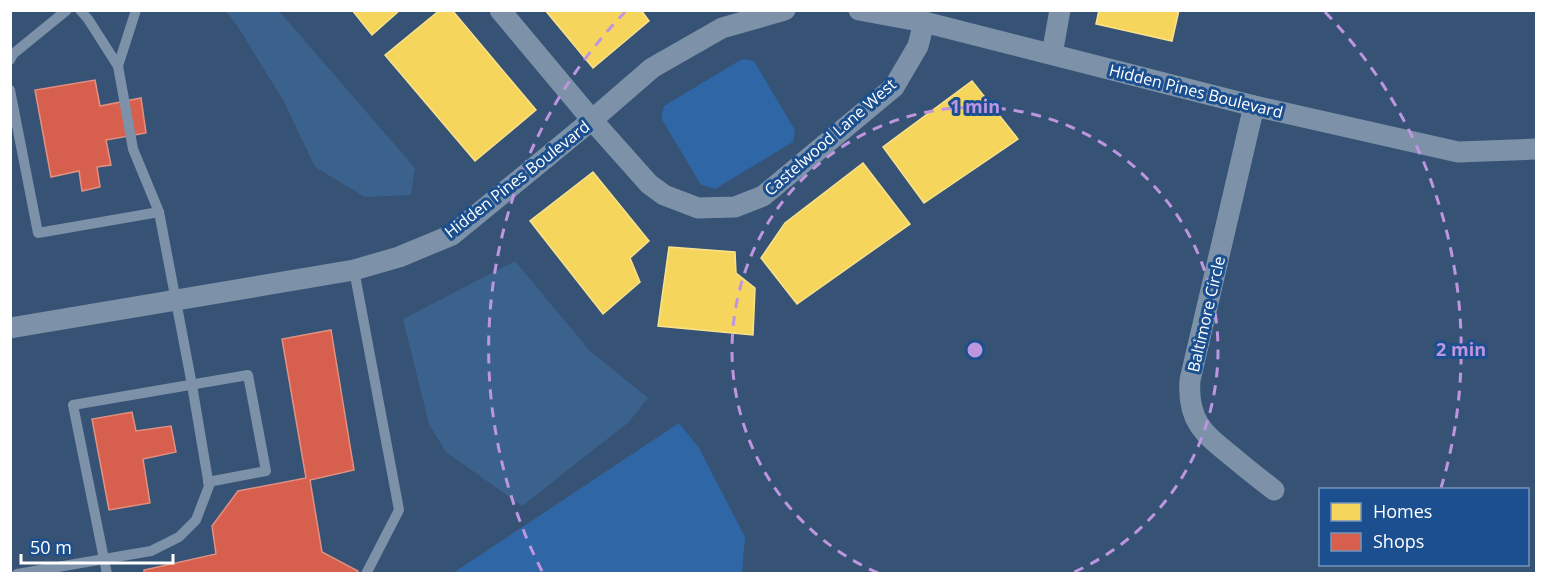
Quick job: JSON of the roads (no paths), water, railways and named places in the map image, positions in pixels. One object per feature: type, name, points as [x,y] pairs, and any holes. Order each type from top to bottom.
[{"type":"street","name":"Castelwood Lane West","points":[[500,10],[649,184],[664,195],[698,208],[735,207],[762,196],[894,87],[918,46],[924,22]]},
{"type":"street","name":"Hidden Pines Boulevard","points":[[10,328],[354,270],[399,257],[452,235],[652,68],[722,28],[785,10]]},
{"type":"street","name":"Hidden Pines Boulevard","points":[[859,10],[924,22],[1254,106],[1458,152],[1536,149]]},
{"type":"street","points":[[1052,54],[1060,10]]},
{"type":"street","name":"Baltimore Circle","points":[[1254,106],[1190,380],[1189,397],[1199,425],[1208,438],[1274,490]]},
{"type":"lane","points":[[10,60],[13,54],[67,10]]},
{"type":"lane","points":[[16,573],[151,551],[179,537],[196,520],[209,486],[159,212],[133,149],[118,66],[80,10]]},
{"type":"lane","points":[[118,66],[136,10]]},
{"type":"lane","points":[[10,90],[38,233],[159,212]]},
{"type":"lane","points":[[354,270],[399,510],[366,573]]},
{"type":"lane","points":[[106,573],[73,405],[249,375],[266,471],[208,482]]}]
